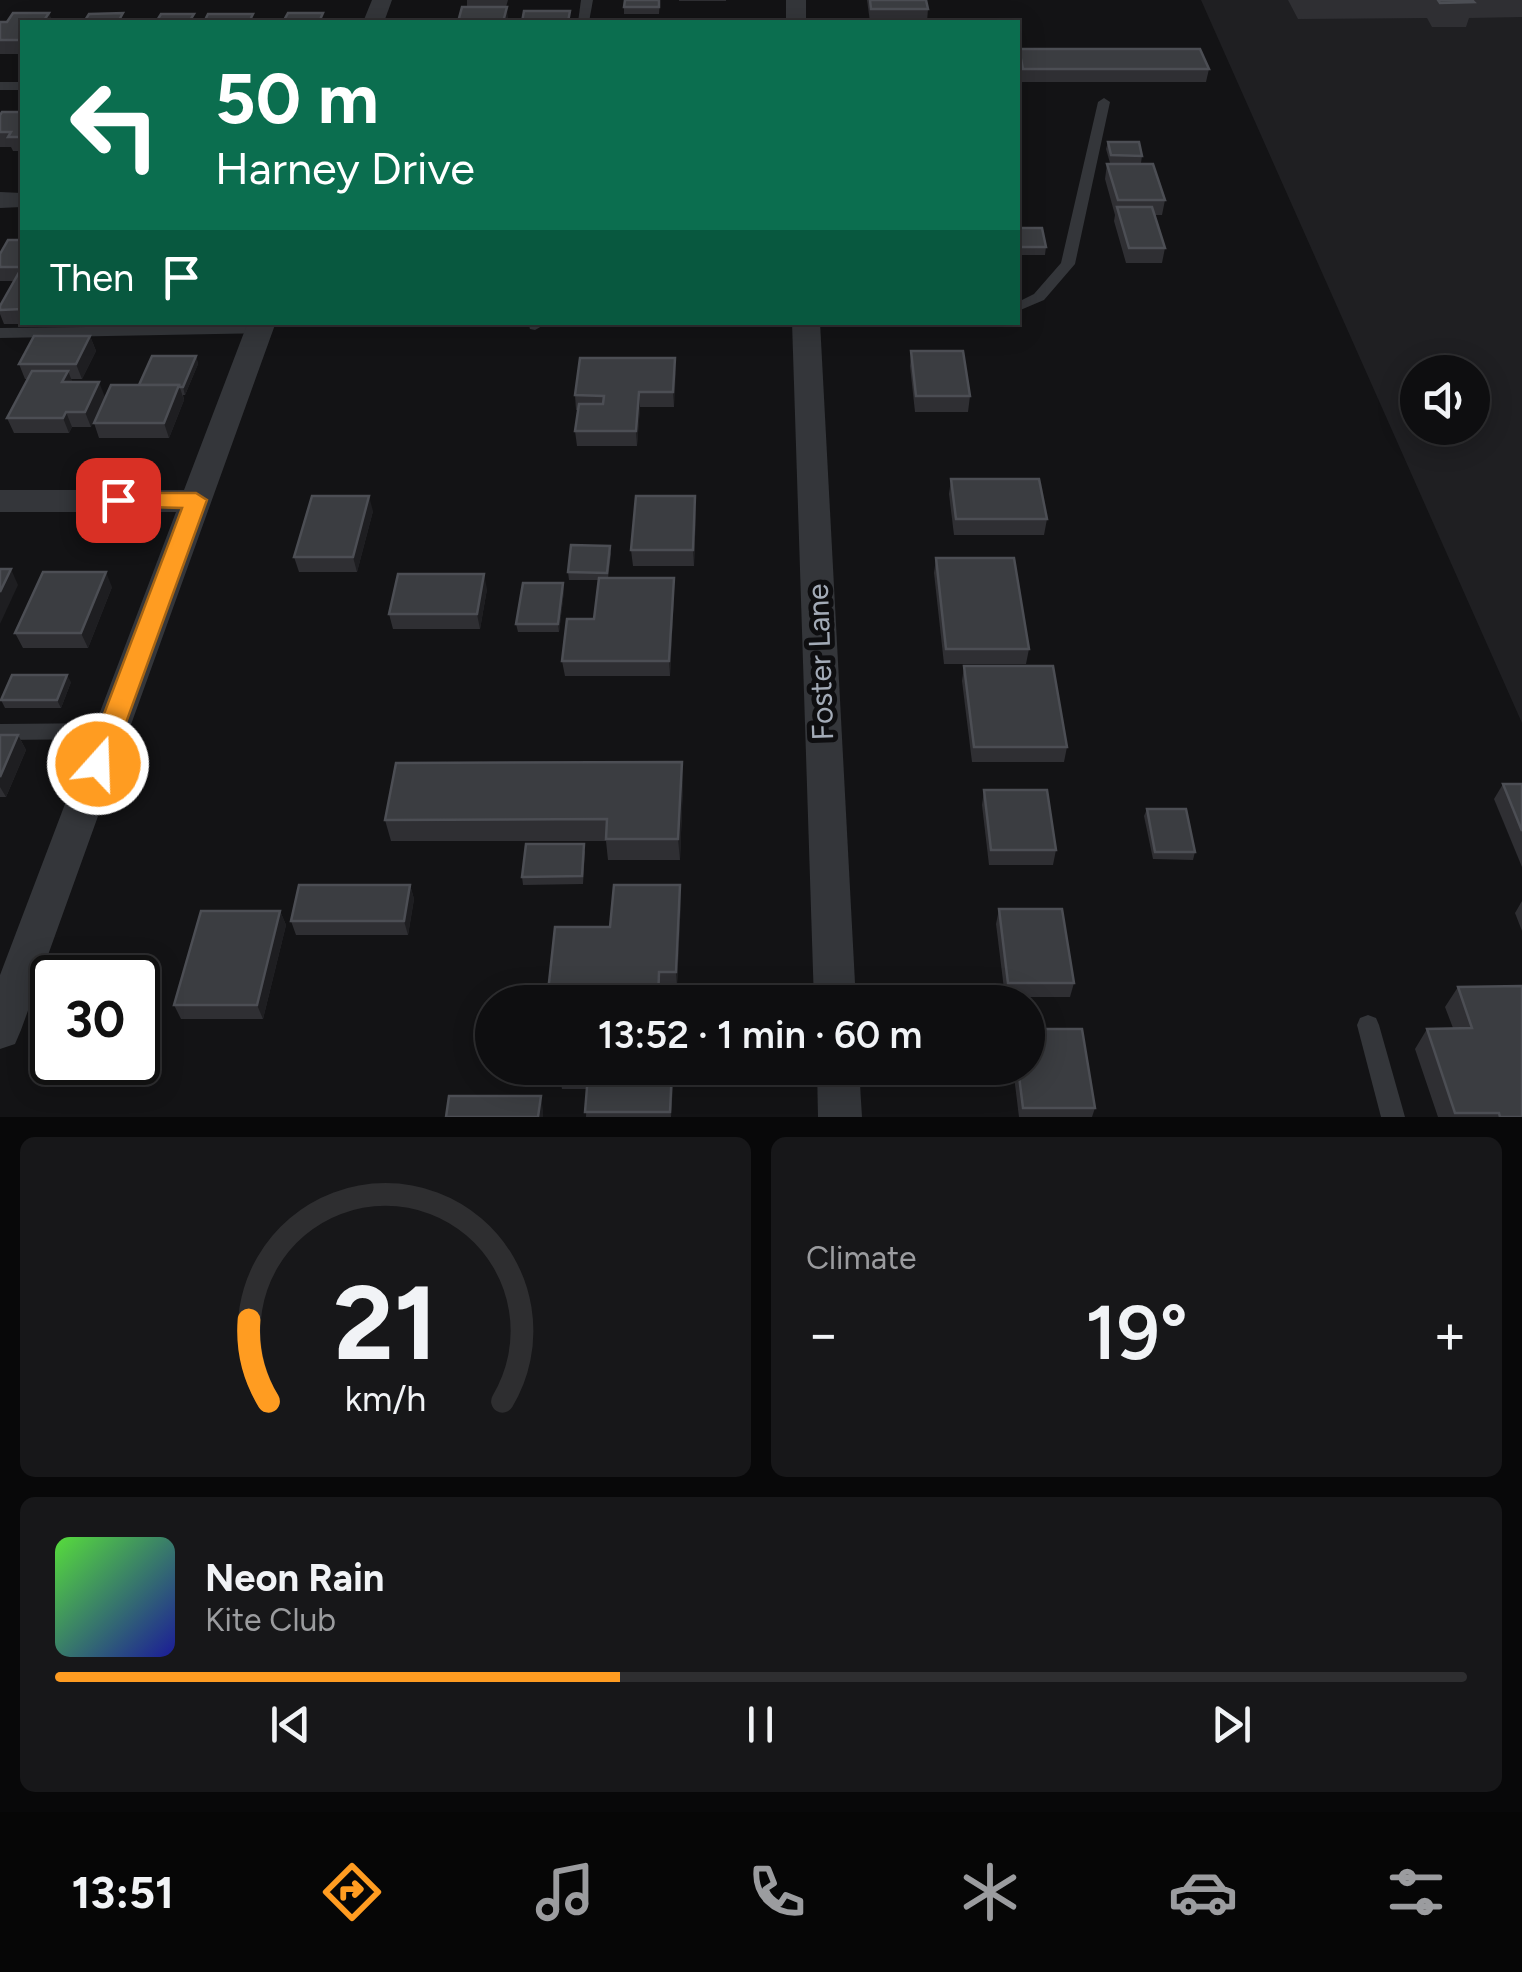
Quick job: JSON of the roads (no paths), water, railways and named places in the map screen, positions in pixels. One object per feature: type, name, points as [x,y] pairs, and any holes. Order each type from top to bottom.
[{"type":"street","name":"Foster Lane","points":[[806,325],[834,985]]},
{"type":"street","points":[[4,1010],[261,326]]},
{"type":"street","points":[[0,500],[196,500]]},
{"type":"street","points":[[839,1085],[840,1117]]},
{"type":"lane","points":[[1020,306],[1039,297],[1068,264],[1104,102]]},
{"type":"lane","points":[[0,332],[261,326]]},
{"type":"lane","points":[[0,732],[110,731]]},
{"type":"lane","points":[[1368,1026],[1392,1117]]}]
